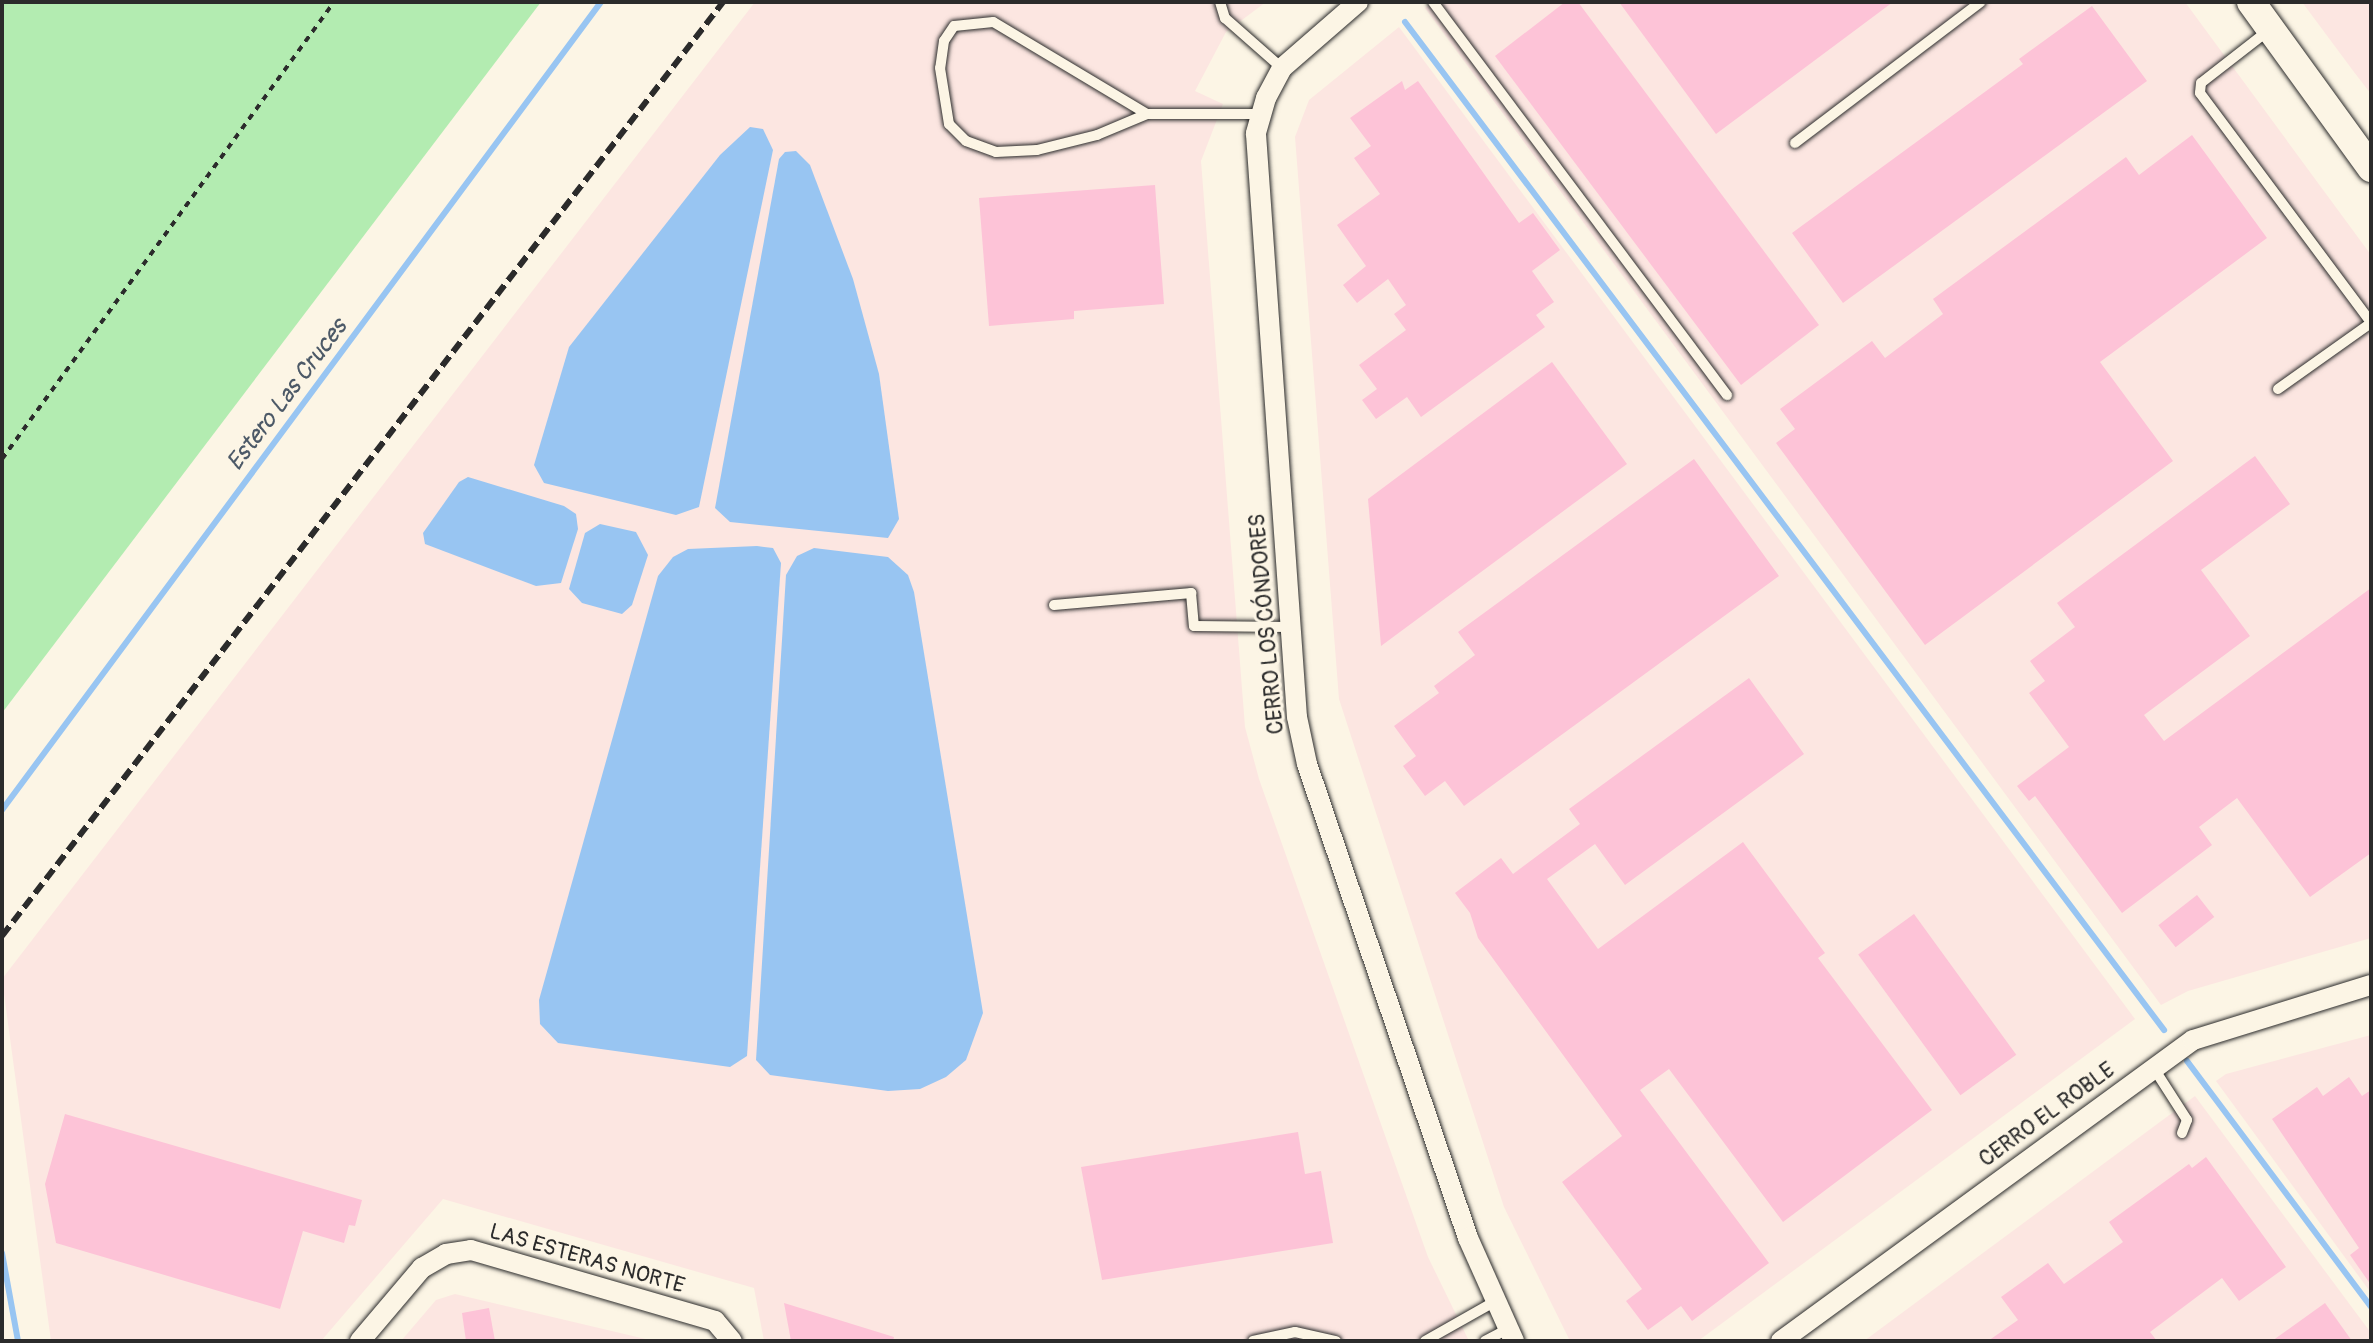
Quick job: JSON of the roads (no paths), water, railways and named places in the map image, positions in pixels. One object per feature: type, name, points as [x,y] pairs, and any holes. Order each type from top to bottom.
[{"type":"main road","points":[[2251,2],[2371,168]]},
{"type":"street","name":"CERRO LOS CÓNDORES","points":[[1358,2],[1282,68],[1260,114],[1255,154],[1289,627],[1307,764],[1494,1302],[1511,1335]]},
{"type":"street","name":"CERRO EL ROBLE","points":[[1781,1341],[2153,1067],[2218,1028],[2371,985]]},
{"type":"street","name":"LAS ESTERAS NORTE","points":[[360,1341],[422,1268],[446,1254],[471,1250],[715,1321],[732,1341]]},
{"type":"lane","points":[[1220,2],[1225,18],[1282,68]]},
{"type":"lane","points":[[1433,2],[1727,395]]},
{"type":"lane","points":[[1795,143],[1981,2]]},
{"type":"lane","points":[[1147,114],[993,22],[954,26],[944,41],[940,68],[946,115],[966,141],[986,148],[1037,150],[1097,135],[1147,114],[1260,114]]},
{"type":"lane","points":[[2271,29],[2201,83],[2200,93],[2371,322],[2278,389]]},
{"type":"lane","points":[[1054,605],[1191,593],[1194,626],[1289,627]]},
{"type":"lane","points":[[2153,1067],[2187,1120],[2182,1133]]},
{"type":"lane","points":[[1425,1341],[1494,1302]]},
{"type":"lane","points":[[1253,1341],[1295,1332],[1332,1340]]},
{"type":"lane","points":[[1485,1341],[1511,1335]]},
{"type":"water","points":[[750,127],[763,129],[773,150],[699,507],[676,515],[544,483],[534,465],[569,347],[720,155]]},
{"type":"water","points":[[796,151],[810,165],[853,279],[879,374],[899,519],[888,538],[730,522],[715,508],[779,159],[785,152]]},
{"type":"water","points":[[468,477],[564,506],[576,514],[578,529],[561,583],[536,586],[425,544],[423,533],[459,482]]},
{"type":"water","points":[[600,524],[636,532],[648,555],[632,605],[622,614],[582,603],[569,589],[585,533]]},
{"type":"water","points":[[773,548],[781,563],[747,1056],[730,1067],[558,1043],[540,1024],[539,1000],[658,576],[673,557],[688,549]]},
{"type":"water","points":[[814,548],[888,557],[908,575],[914,592],[983,1013],[966,1060],[946,1077],[920,1089],[888,1091],[770,1075],[756,1060],[786,575],[797,556]]},
{"type":"waterway","name":"Estero Las Cruces","points":[[2,810],[601,2]]},
{"type":"waterway","points":[[1405,22],[2164,1030]]},
{"type":"waterway","points":[[2187,1061],[2371,1307]]},
{"type":"waterway","points":[[2,1253],[18,1341]]},
{"type":"railway","points":[[2,936],[723,2]]}]
